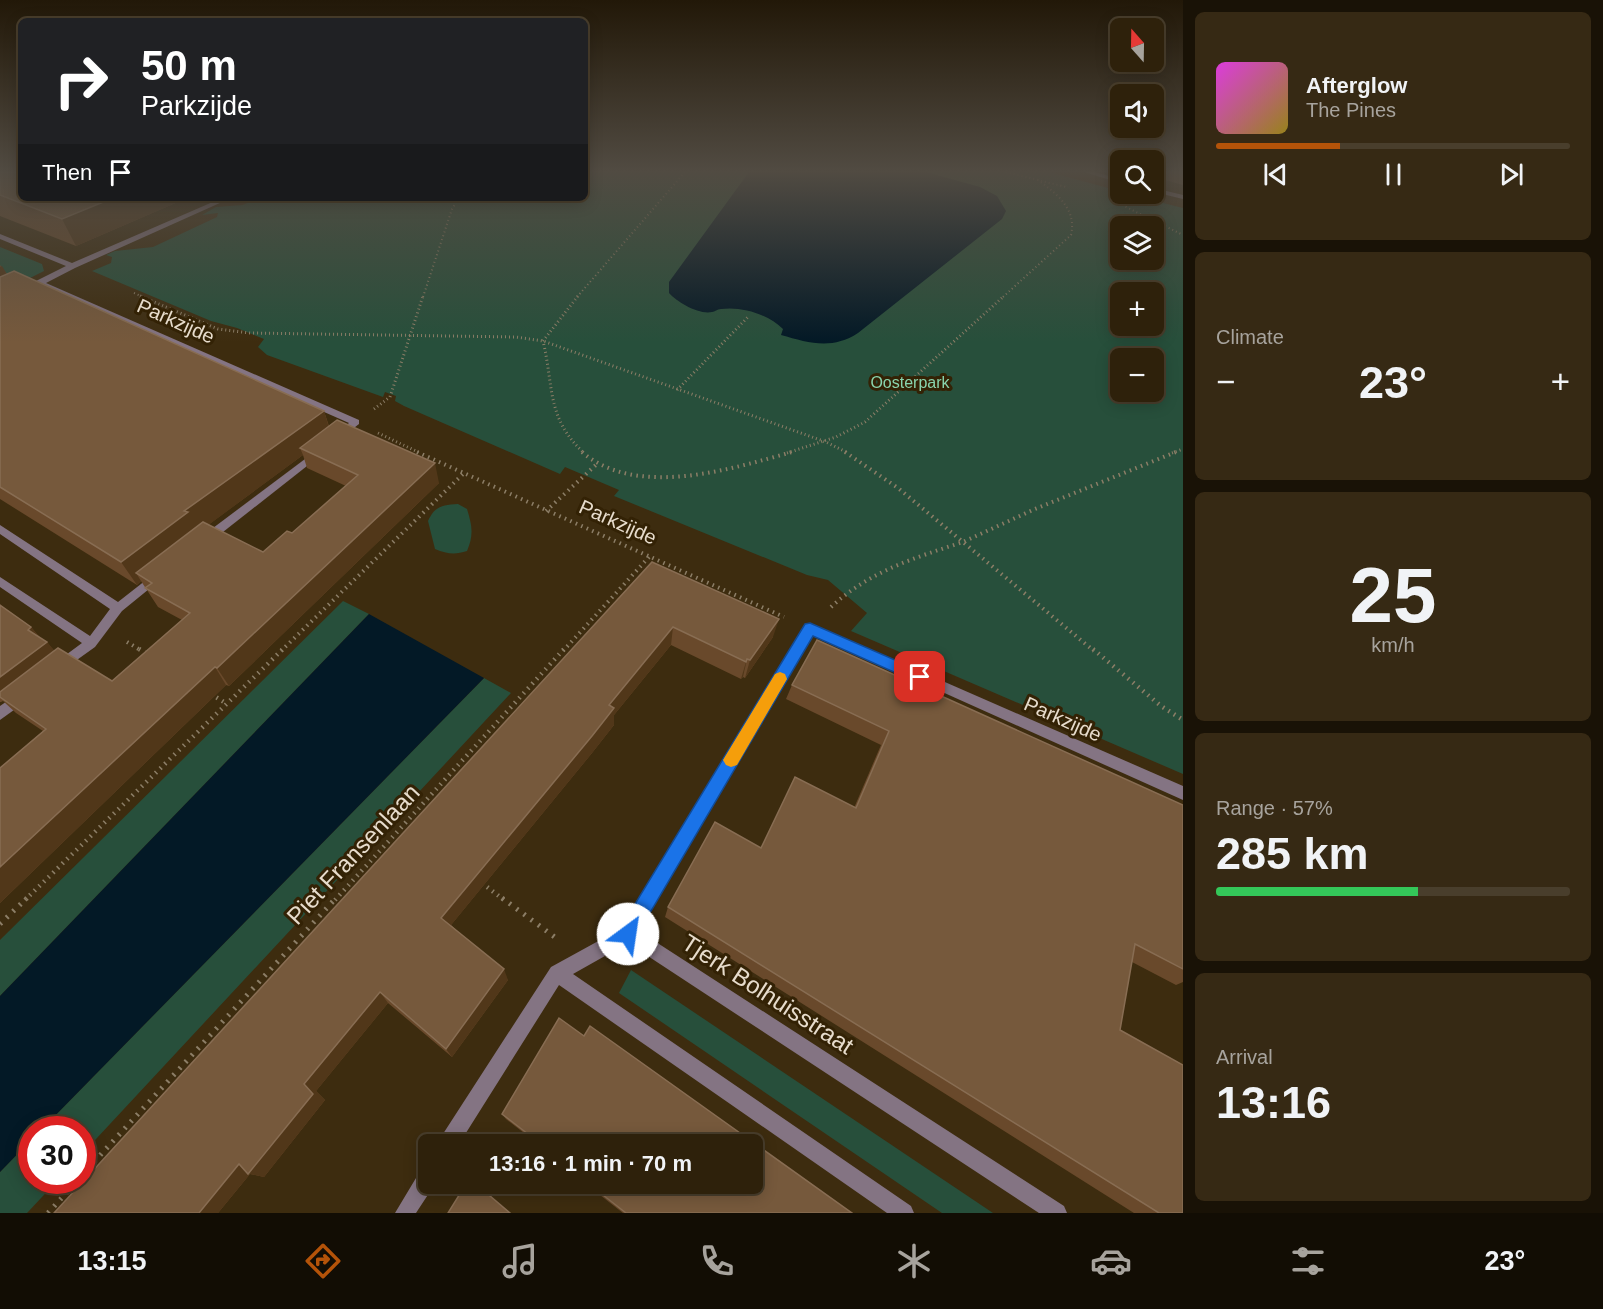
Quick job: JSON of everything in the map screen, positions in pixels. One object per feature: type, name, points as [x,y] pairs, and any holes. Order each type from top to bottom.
[{"type":"street","points":[[30,287],[158,229]]},
{"type":"street","points":[[0,236],[72,266]]},
{"type":"street","name":"Parkzijde","points":[[40,283],[356,422]]},
{"type":"street","points":[[191,551],[356,422]]},
{"type":"street","points":[[0,529],[118,609]]},
{"type":"street","points":[[46,678],[91,643],[118,609],[173,565]]},
{"type":"street","points":[[0,582],[91,643]]},
{"type":"street","points":[[454,1134],[556,973],[628,934],[810,628]]},
{"type":"street","name":"Parkzijde","points":[[810,628],[1183,793]]},
{"type":"street","points":[[0,714],[27,692]]},
{"type":"street","name":"Tjerk Bolhuisstraat","points":[[628,934],[1057,1213]]},
{"type":"street","points":[[556,973],[904,1213]]},
{"type":"street","points":[[405,1213],[418,1192]]},
{"type":"path","points":[[356,422],[390,397],[446,229]]},
{"type":"path","points":[[543,341],[637,229]]},
{"type":"path","points":[[543,341],[548,356],[550,398],[555,416],[579,448],[609,469],[634,474],[667,476],[708,474],[826,442],[843,436],[865,422],[1071,235],[1074,229]]},
{"type":"path","points":[[127,290],[218,328],[250,333],[516,336],[543,341],[826,442],[880,471],[1161,706],[1183,720]]},
{"type":"path","points":[[677,390],[748,317]]},
{"type":"path","name":"Parkzijde","points":[[356,422],[463,474],[810,628]]},
{"type":"path","points":[[810,628],[849,589],[882,568],[963,542],[1035,509],[1183,449]]},
{"type":"path","points":[[546,511],[598,463]]},
{"type":"path","points":[[0,924],[463,474]]},
{"type":"path","name":"Piet Fransenlaan","points":[[96,1160],[649,557]]},
{"type":"path","points":[[104,627],[151,657]]},
{"type":"path","points":[[208,692],[227,704]]},
{"type":"path","points":[[405,825],[414,832]]},
{"type":"path","points":[[480,881],[583,958]]},
{"type":"path","points":[[48,1213],[65,1194]]},
{"type":"green space","name":"Oosterpark","points":[[192,229],[1110,229],[1110,270],[1164,270],[1164,229],[1183,229],[1183,774],[851,631],[867,613],[828,580],[807,575],[614,496],[619,490],[565,467],[560,474],[404,406],[395,401],[396,396],[385,392],[383,397],[267,355],[258,347],[264,339],[211,321],[92,271],[111,263],[112,257],[106,255],[115,251],[153,247]]},
{"type":"green space","points":[[0,247],[42,264],[44,271],[26,280],[0,276]]},
{"type":"green space","points":[[458,504],[467,509],[472,530],[467,551],[451,553],[435,549],[428,521],[433,512],[440,507]]},
{"type":"green space","points":[[343,601],[369,614],[0,996],[0,940]]},
{"type":"green space","points":[[484,678],[511,693],[96,1139],[96,1116],[55,1116]]},
{"type":"green space","points":[[631,970],[993,1213],[942,1213],[619,993]]},
{"type":"green space","points":[[18,1153],[18,1194],[45,1194],[27,1213],[0,1213],[0,1172]]},
{"type":"water","points":[[708,229],[990,229],[858,333],[839,342],[811,342],[781,335],[783,329],[770,319],[754,312],[729,308],[712,312],[695,310],[669,293],[669,282]]},
{"type":"water","points":[[369,614],[484,678],[55,1116],[18,1116],[18,1153],[0,1172],[0,996]]},
{"type":"building","points":[[14,271],[324,411],[184,511],[188,512],[121,562],[0,487],[0,277]]},
{"type":"building","points":[[337,420],[435,463],[217,668],[215,667],[0,867],[0,768],[46,729],[0,697],[0,692],[58,648],[112,681],[190,613],[145,588],[152,583],[136,573],[203,522],[263,552],[287,531],[292,533],[358,475],[300,448]]},
{"type":"building","points":[[652,562],[779,619],[750,660],[747,659],[746,662],[673,627],[609,705],[614,708],[592,736],[441,918],[504,969],[446,1049],[380,992],[304,1084],[313,1094],[248,1174],[239,1164],[199,1213],[54,1213],[71,1194],[96,1194],[96,1167]]},
{"type":"building","points":[[0,605],[31,627],[28,630],[47,642],[0,677]]},
{"type":"building","points":[[817,640],[1183,805],[1183,969],[1135,944],[1120,1030],[1183,1065],[1183,1213],[1159,1213],[668,907],[715,822],[761,848],[795,777],[856,808],[889,731],[792,685]]},
{"type":"building","points":[[559,1018],[584,1036],[590,1026],[741,1134],[528,1134],[502,1114]]},
{"type":"building","points":[[763,1149],[852,1213],[626,1213],[602,1194],[763,1194]]},
{"type":"building","points":[[460,1194],[488,1194],[510,1213],[448,1213]]},
{"type":"slow traffic","points":[[731,760],[780,679]]},
{"type":"route","points":[[628,934],[810,628],[920,677]]}]
